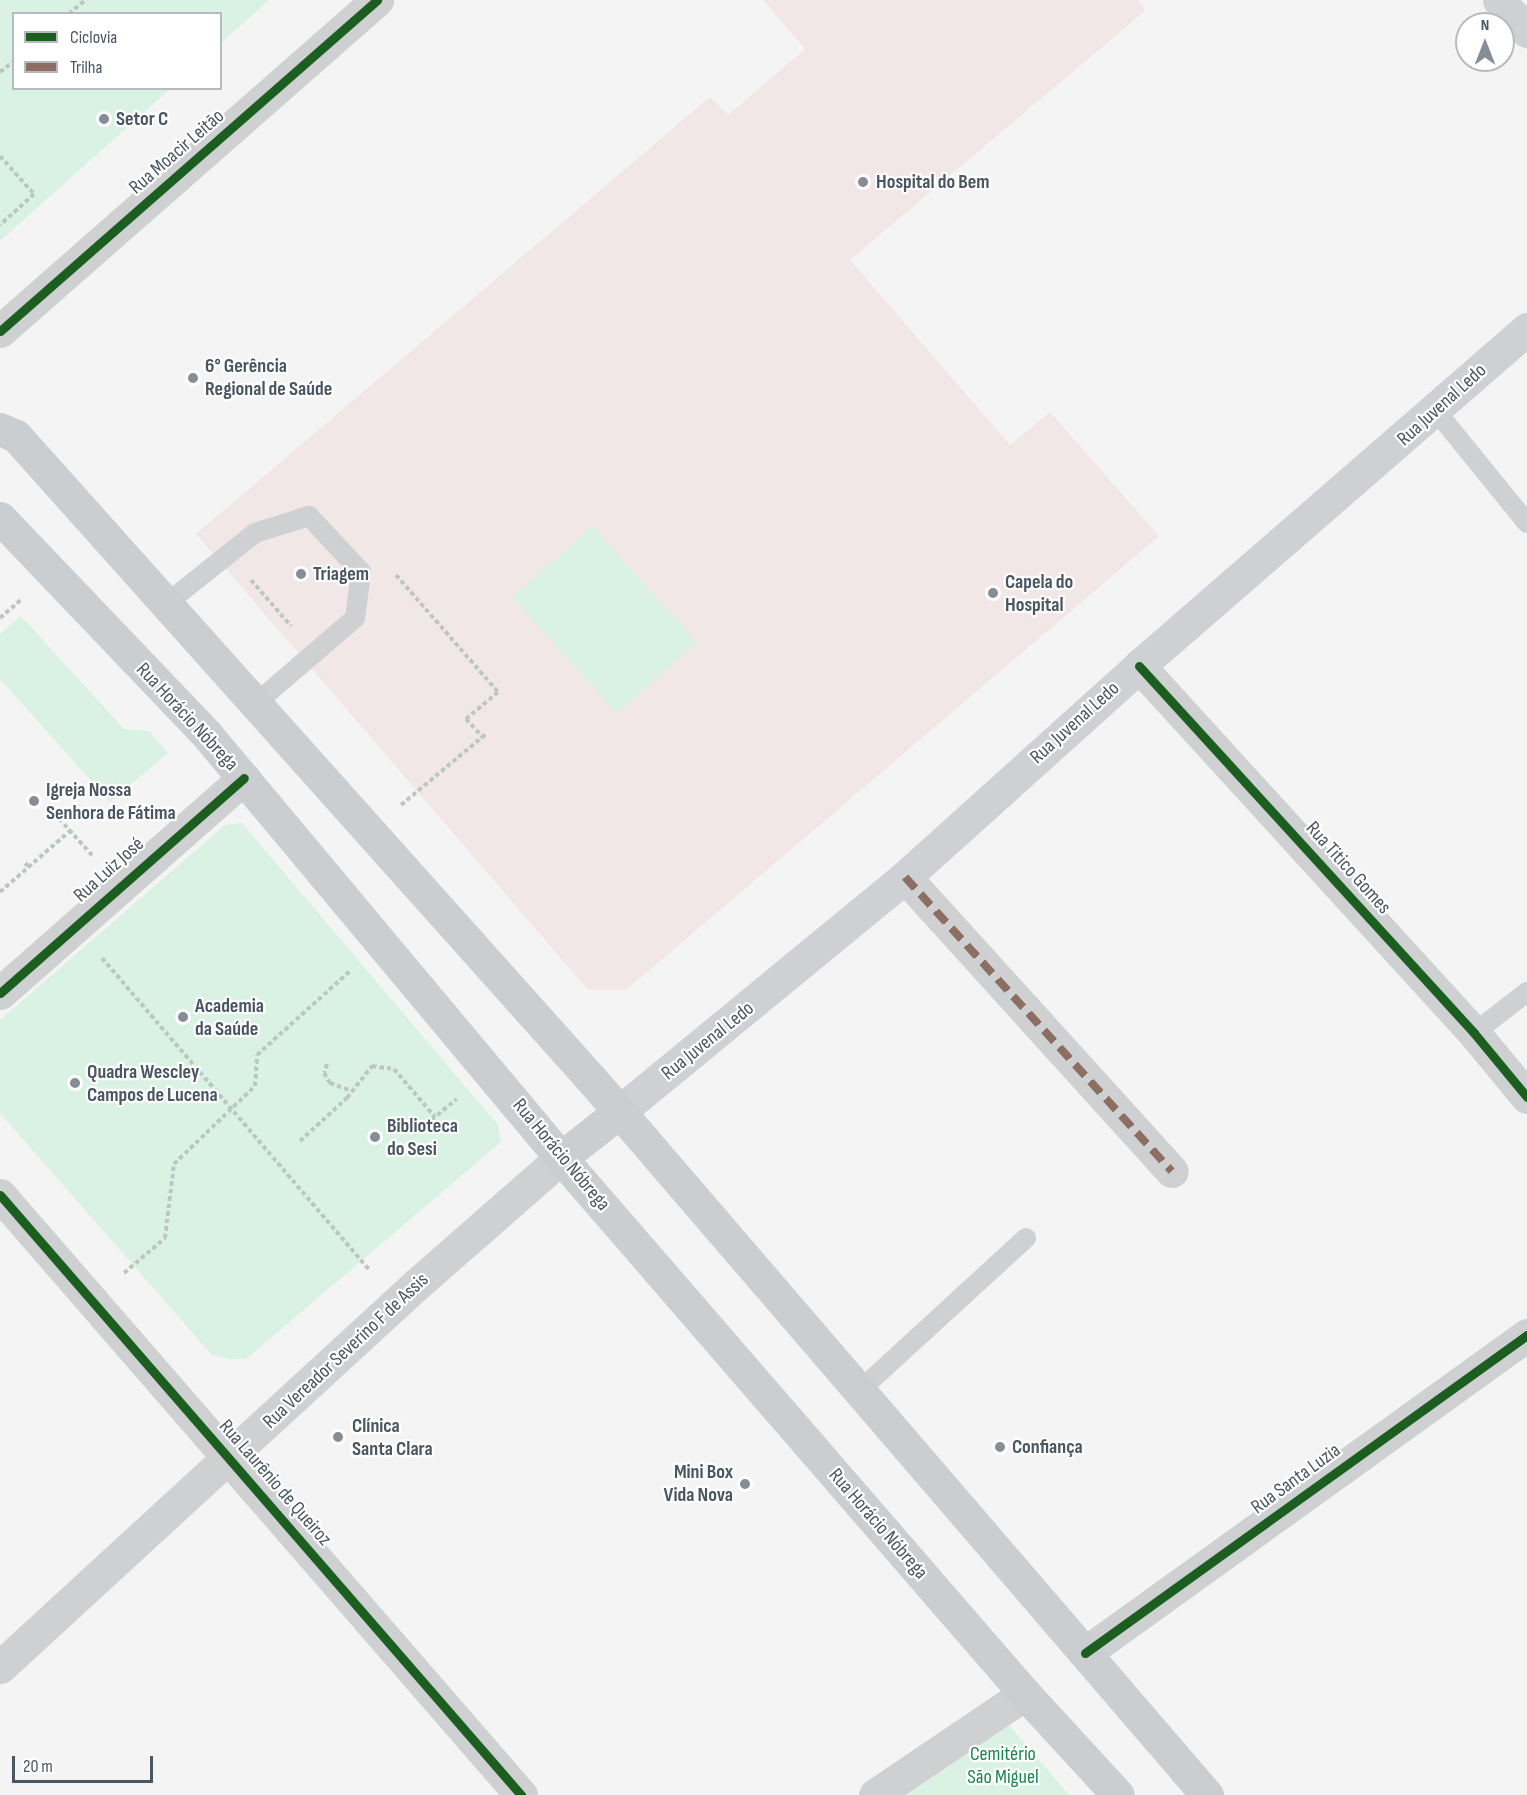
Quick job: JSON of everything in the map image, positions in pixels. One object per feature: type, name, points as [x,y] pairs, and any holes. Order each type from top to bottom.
[{"type":"main road","name":"Rua Juvenal Ledo","points":[[628,1123],[1139,666],[1436,411],[1527,329]]},
{"type":"main road","points":[[0,429],[16,436],[167,603],[254,705],[593,1081],[858,1392],[1208,1795]]},
{"type":"main road","name":"Rua Horácio Nóbrega","points":[[0,518],[244,778],[561,1158],[1025,1694],[1118,1795]]},
{"type":"main road","points":[[561,1158],[628,1123]]},
{"type":"street","name":"Rua Moacir Leitão","points":[[0,331],[377,0]]},
{"type":"street","points":[[1499,0],[1527,31]]},
{"type":"street","name":"Rua Titico Gomes","points":[[1139,666],[1474,1033],[1527,1097]]},
{"type":"street","name":"Rua Luiz José","points":[[0,993],[120,884],[244,778]]},
{"type":"street","points":[[905,877],[1172,1171]]},
{"type":"street","name":"Rua Vereador Severino F de Assis","points":[[0,1667],[231,1459],[397,1303],[561,1158]]},
{"type":"street","name":"Rua Laurênio de Queiroz","points":[[0,1195],[521,1795]]},
{"type":"street","name":"Rua Santa Luzia","points":[[1085,1653],[1527,1335]]},
{"type":"street","points":[[875,1795],[1025,1694]]},
{"type":"lane","points":[[1436,411],[1527,523]]},
{"type":"lane","points":[[167,603],[255,533],[309,516],[361,572],[355,618],[254,705]]},
{"type":"lane","points":[[1474,1033],[1527,992]]},
{"type":"lane","points":[[858,1392],[1026,1238]]},
{"type":"path","points":[[71,12],[85,0]]},
{"type":"path","points":[[0,72],[12,63]]},
{"type":"path","points":[[0,156],[34,194],[0,225]]},
{"type":"path","points":[[361,572],[382,559],[498,692],[466,719],[483,737]]},
{"type":"path","points":[[244,572],[295,630]]},
{"type":"path","points":[[368,832],[487,733]]},
{"type":"path","points":[[54,813],[120,884]]},
{"type":"path","points":[[0,892],[70,831]]},
{"type":"path","points":[[25,862],[29,867]]},
{"type":"path","points":[[74,926],[397,1303]]},
{"type":"path","points":[[92,1301],[165,1238],[174,1164],[255,1086],[257,1055],[382,943]]},
{"type":"path","points":[[327,1064],[324,1073],[330,1083],[353,1091]]},
{"type":"path","points":[[300,1141],[353,1091],[367,1069],[386,1066],[435,1117]]},
{"type":"path","points":[[414,1134],[462,1095]]},
{"type":"shaded area","points":[[763,0],[1138,0],[1146,10],[850,260],[1010,445],[1050,412],[1159,536],[626,990],[588,990],[196,534],[710,97],[728,115],[805,49]]},
{"type":"green space","points":[[0,0],[269,0],[222,42],[222,12],[12,12],[12,90],[169,90],[0,241]]},
{"type":"green space","points":[[592,526],[696,642],[617,714],[512,598]]},
{"type":"green space","points":[[21,616],[124,729],[149,731],[168,753],[110,802],[0,679],[0,634]]},
{"type":"green space","points":[[242,823],[498,1125],[501,1142],[246,1359],[229,1359],[212,1355],[0,1113],[0,1020],[225,825]]},
{"type":"green space","name":"Cemitério São Miguel","points":[[1009,1725],[1069,1795],[907,1795]]},
{"type":"marked path","points":[[905,877],[1172,1171]]},
{"type":"cycle path","points":[[0,331],[377,0]]},
{"type":"cycle path","points":[[1139,666],[1474,1033],[1527,1097]]},
{"type":"cycle path","points":[[0,993],[244,778]]},
{"type":"cycle path","points":[[0,1195],[521,1795]]},
{"type":"cycle path","points":[[1085,1653],[1527,1335]]},
{"type":"place","name":"Setor C","points":[[104,119]]},
{"type":"place","name":"Hospital do Bem","points":[[863,182]]},
{"type":"place","name":"6° Gerência Regional de Saúde","points":[[193,378]]},
{"type":"place","name":"Triagem","points":[[301,574]]},
{"type":"place","name":"Capela do Hospital","points":[[993,593]]},
{"type":"place","name":"Igreja Nossa Senhora de Fátima","points":[[34,801]]},
{"type":"place","name":"Academia da Saúde","points":[[183,1017]]},
{"type":"place","name":"Quadra Wescley Campos de Lucena","points":[[75,1083]]},
{"type":"place","name":"Biblioteca do Sesi","points":[[375,1137]]},
{"type":"place","name":"Clínica Santa Clara","points":[[338,1437]]},
{"type":"place","name":"Confiança","points":[[1000,1447]]},
{"type":"place","name":"Mini Box Vida Nova","points":[[745,1484]]}]
